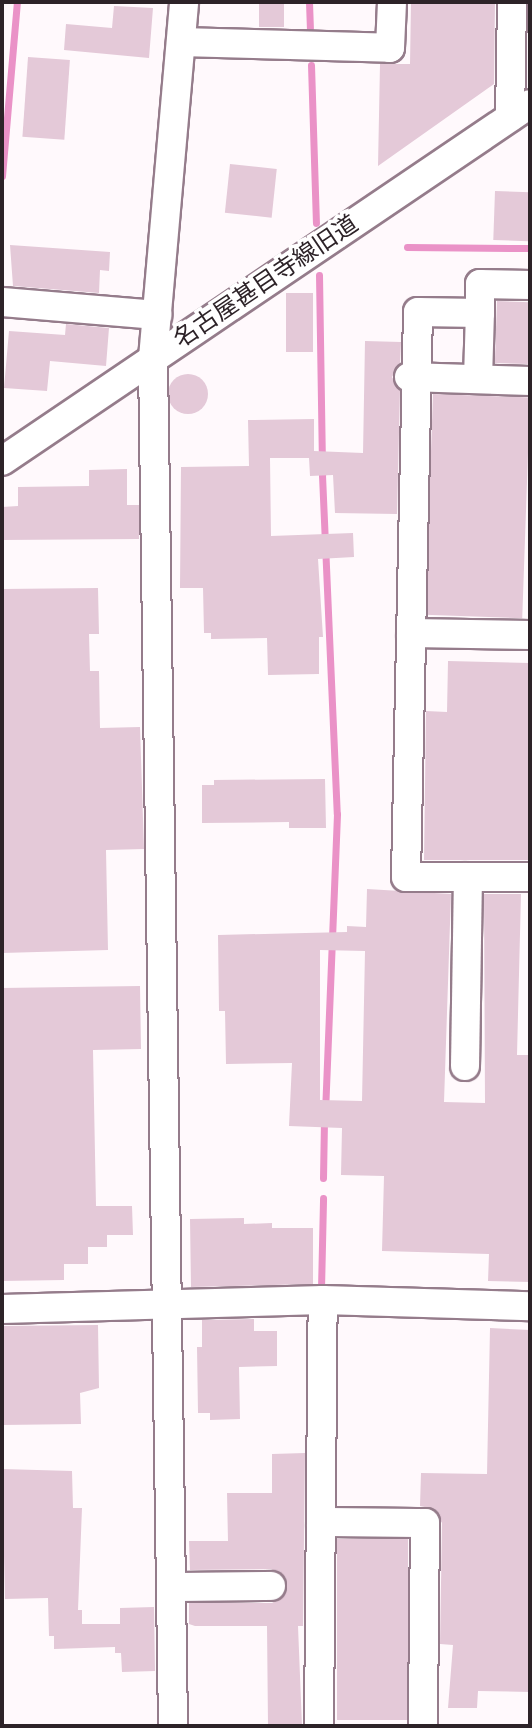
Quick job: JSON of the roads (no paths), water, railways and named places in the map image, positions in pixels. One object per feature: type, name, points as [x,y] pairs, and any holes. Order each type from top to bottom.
[{"type":"street","points":[[173,1726],[169,1305],[153,358],[184,2]]},
{"type":"street","points":[[181,42],[390,48],[392,2]]},
{"type":"street","points":[[512,2],[520,111]]},
{"type":"street","name":"名古屋甚目寺線旧道","points":[[2,461],[520,111]]},
{"type":"street","points":[[478,379],[480,284],[530,285]]},
{"type":"street","points":[[2,302],[157,315]]},
{"type":"street","points":[[480,313],[418,312],[413,377],[406,877],[530,877]]},
{"type":"street","points":[[413,377],[530,381]]},
{"type":"street","points":[[411,633],[530,635]]},
{"type":"street","points":[[465,1066],[468,877]]},
{"type":"street","points":[[319,1726],[323,1300]]},
{"type":"street","points":[[2,1309],[323,1300],[530,1306]]},
{"type":"street","points":[[321,1522],[425,1523],[423,1726]]},
{"type":"street","points":[[172,1587],[271,1586]]},
{"type":"waterway","points":[[2,176],[17,2]]},
{"type":"waterway","points":[[309,2],[310,28]]},
{"type":"waterway","points":[[311,65],[316,223]]},
{"type":"waterway","points":[[407,247],[530,248]]},
{"type":"waterway","points":[[319,275],[322,475],[337,814],[325,1107]]},
{"type":"waterway","points":[[323,1178],[324,1119]]},
{"type":"waterway","points":[[321,1289],[323,1198]]}]
